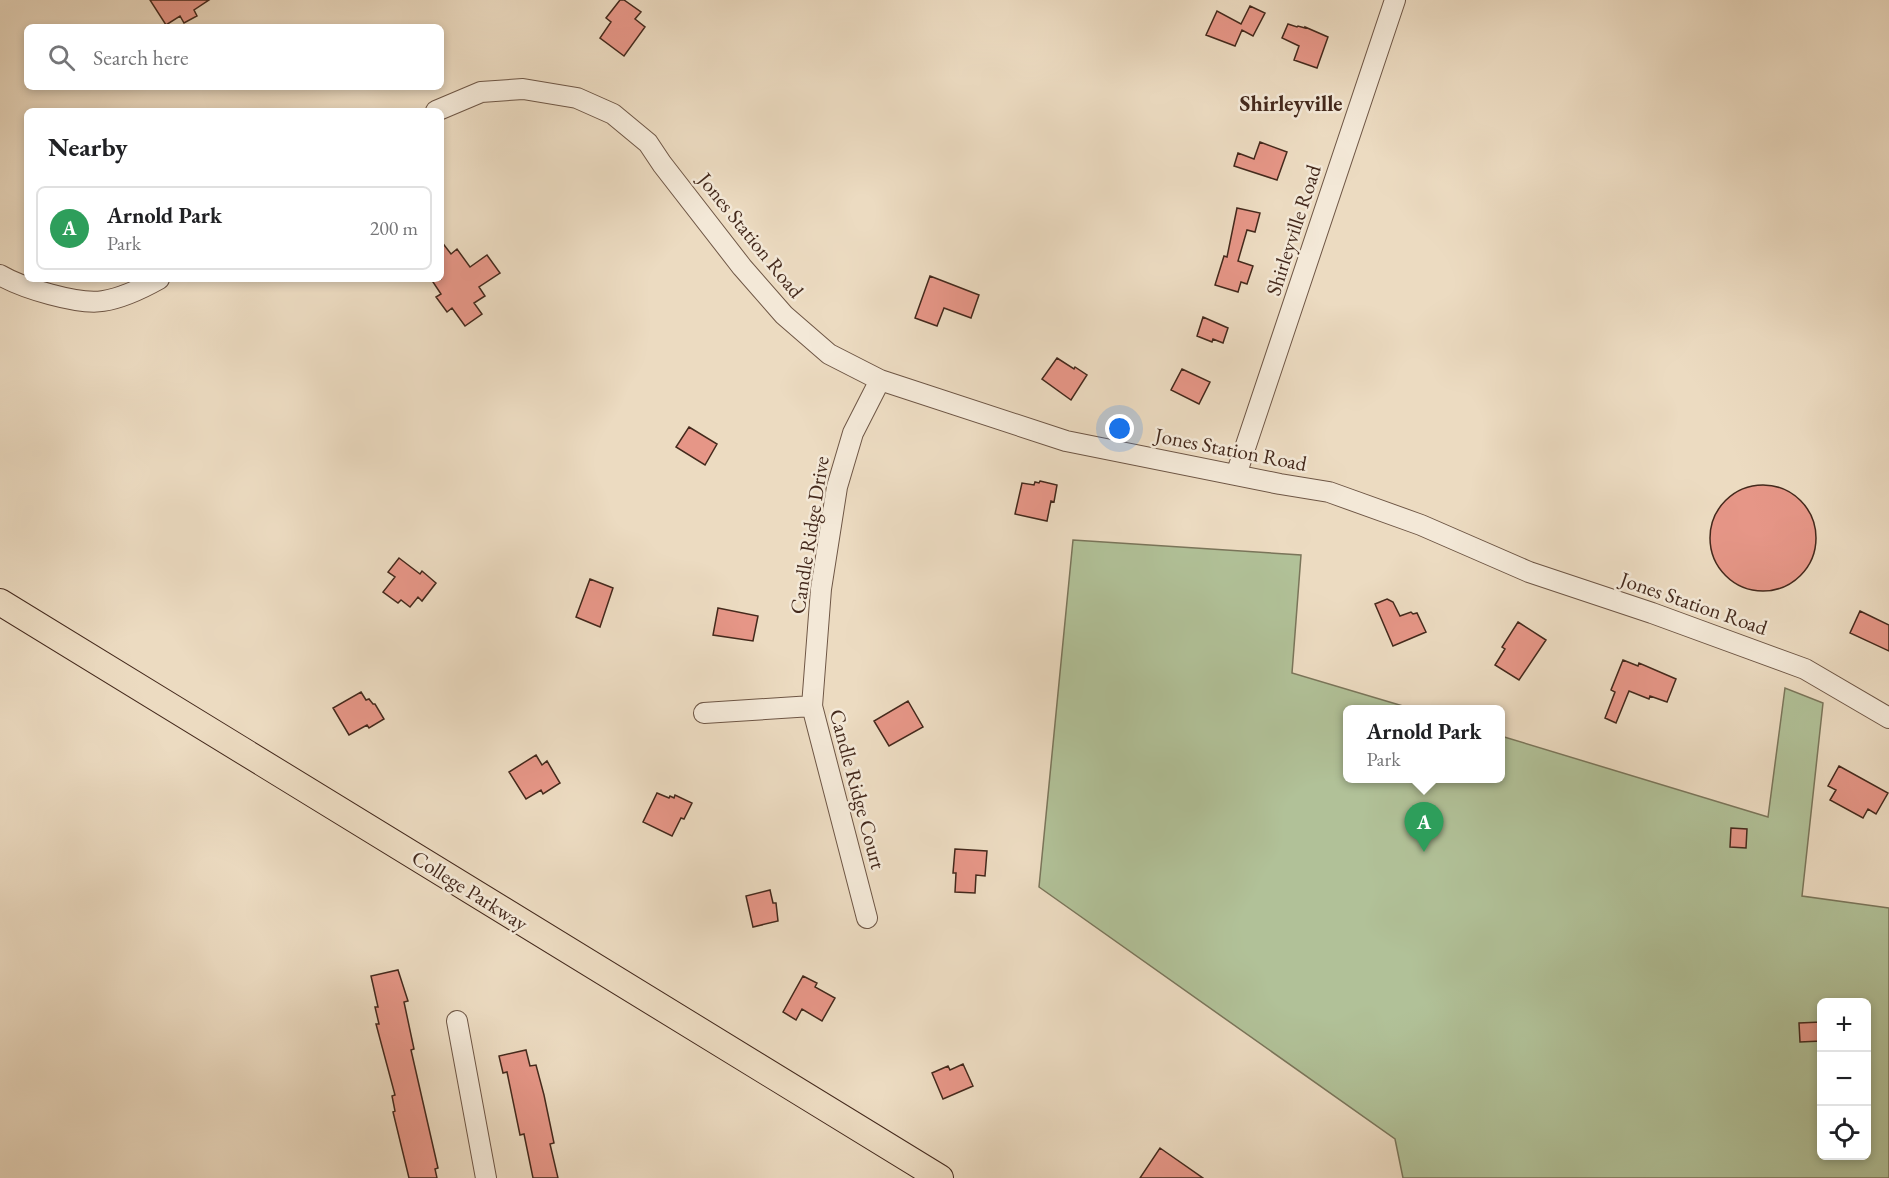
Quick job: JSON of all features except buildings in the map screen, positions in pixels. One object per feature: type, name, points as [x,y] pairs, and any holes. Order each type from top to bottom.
[{"type":"main road","name":"College Parkway","points":[[0,602],[940,1178]]},
{"type":"street","name":"Shirleyville Road","points":[[1236,475],[1395,0]]},
{"type":"street","name":"Jones Station Road","points":[[443,108],[481,92],[523,89],[577,98],[613,114],[648,142],[662,164],[742,267],[784,315],[829,354],[880,380],[1066,441],[1329,492],[1421,525],[1529,572],[1652,613],[1805,669],[1889,718]]},
{"type":"street","points":[[0,275],[55,297],[102,301],[154,282]]},
{"type":"street","name":"Candle Ridge Drive","points":[[812,705],[821,589],[837,487],[853,433],[880,380]]},
{"type":"street","name":"Candle Ridge Court","points":[[704,713],[812,705],[867,918]]},
{"type":"street","points":[[457,1022],[486,1178]]},
{"type":"green space","points":[[1073,540],[1301,555],[1292,673],[1400,705],[1343,705],[1343,783],[1505,783],[1505,737],[1768,817],[1785,688],[1823,703],[1802,896],[1889,908],[1889,1178],[1403,1178],[1395,1139],[1039,887]]},
{"type":"place","name":"Arnold Park","points":[[1424,852]]},
{"type":"district","name":"Shirleyville","points":[[1291,103]]}]
